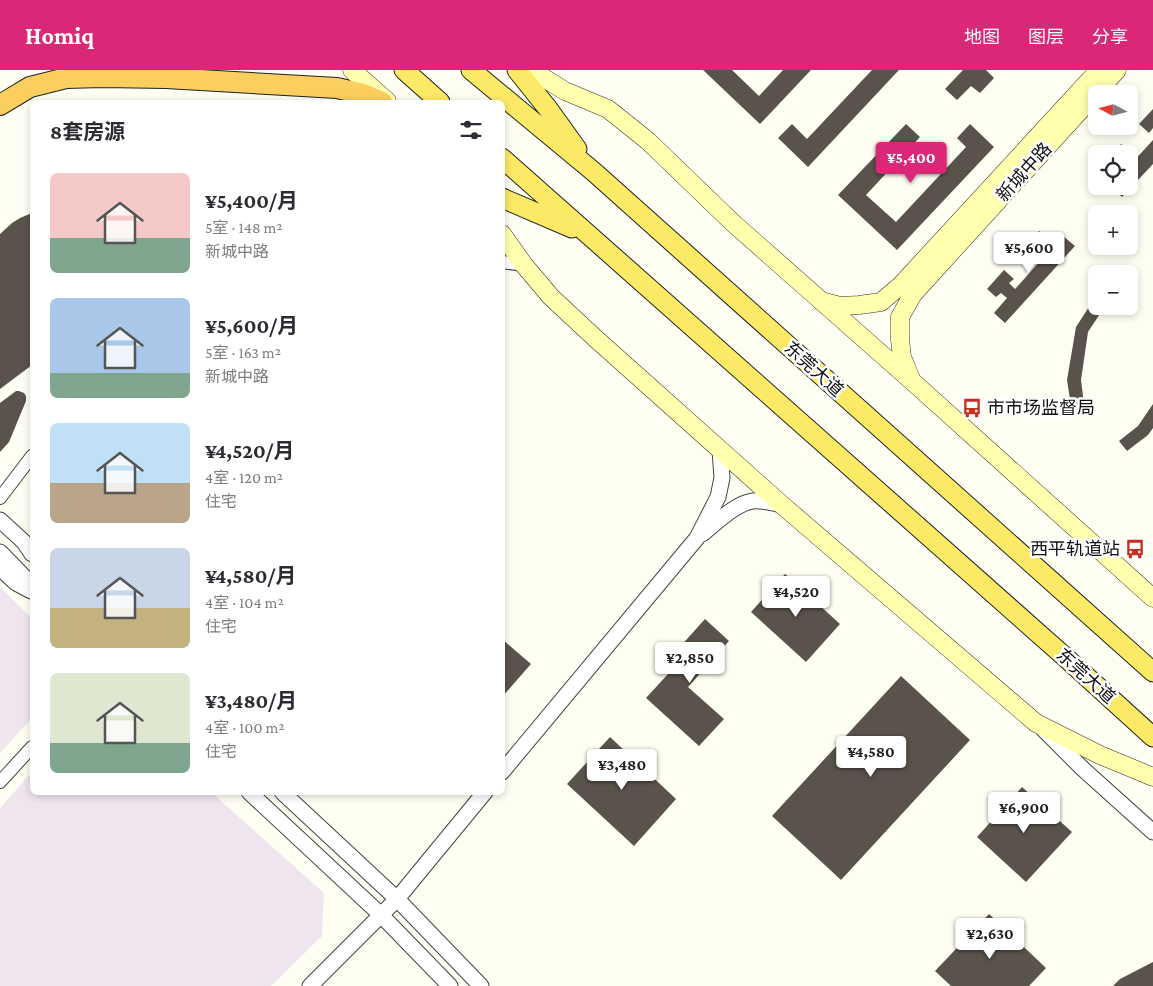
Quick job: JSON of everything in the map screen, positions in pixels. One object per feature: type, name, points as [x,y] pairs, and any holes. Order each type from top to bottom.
[{"type":"highway","points":[[0,105],[30,87],[66,78],[102,77],[166,78],[337,88],[364,94],[378,100]]},
{"type":"main road","points":[[352,70],[386,100]]},
{"type":"main road","points":[[404,70],[438,100]]},
{"type":"main road","name":"东莞大道","points":[[472,70],[594,172],[1153,672]]},
{"type":"main road","points":[[517,70],[594,172]]},
{"type":"main road","points":[[531,70],[565,90],[608,109],[648,141],[733,223],[1153,598]]},
{"type":"main road","name":"新城中路","points":[[821,301],[840,306],[860,306],[881,302],[901,285],[1099,70]]},
{"type":"main road","name":"新城中路","points":[[912,382],[902,357],[900,317],[913,294],[1117,70]]},
{"type":"main road","name":"东莞大道","points":[[505,161],[1153,737]]},
{"type":"main road","points":[[505,199],[589,236]]},
{"type":"main road","points":[[505,238],[524,265],[551,297],[602,345],[782,505],[1036,723],[1153,777]]},
{"type":"street","points":[[505,262],[524,265]]},
{"type":"street","points":[[505,768],[697,538],[718,497],[722,478],[720,450]]},
{"type":"street","points":[[0,498],[30,459]]},
{"type":"street","points":[[697,538],[735,509],[751,502],[764,501],[782,505]]},
{"type":"street","points":[[0,520],[24,542],[30,551]]},
{"type":"street","points":[[0,534],[30,561]]},
{"type":"street","points":[[0,552],[30,583]]},
{"type":"street","points":[[0,568],[16,583],[30,591]]},
{"type":"street","points":[[1036,723],[1083,769],[1153,832]]},
{"type":"street","points":[[0,782],[30,749]]},
{"type":"street","points":[[252,795],[381,915],[450,986]]},
{"type":"street","points":[[285,795],[397,899],[481,986]]},
{"type":"street","points":[[310,986],[397,899],[483,795]]},
{"type":"shaded area","points":[[0,587],[30,617],[30,720],[0,753]]},
{"type":"shaded area","points":[[30,774],[30,795],[214,795],[324,893],[322,936],[271,986],[0,986],[0,808]]},
{"type":"building","points":[[703,70],[732,70],[759,96],[783,70],[811,70],[760,124]]},
{"type":"building","points":[[872,70],[899,70],[808,167],[778,138],[792,124],[807,139]]},
{"type":"building","points":[[963,70],[986,70],[994,78],[980,93],[971,86],[957,100],[945,89]]},
{"type":"building","points":[[1153,109],[1153,128],[1149,133],[1139,124]]},
{"type":"building","points":[[906,124],[920,137],[866,195],[896,222],[966,147],[957,138],[970,124],[994,147],[897,250],[838,195]]},
{"type":"building","points":[[1153,140],[1153,164],[1138,180],[1138,156]]},
{"type":"building","points":[[30,214],[30,366],[0,389],[0,234],[20,218]]},
{"type":"building","points":[[1039,231],[1049,240],[1044,245],[1050,250],[1063,236],[1075,246],[1005,323],[994,313],[1007,298],[1001,293],[996,297],[987,289],[1004,270],[1014,279],[1009,283],[1015,289],[1042,259],[1036,254],[1031,259],[1022,250]]},
{"type":"building","points":[[1088,308],[1088,315],[1099,315],[1088,332],[1081,380],[1084,404],[1071,406],[1067,380],[1076,327]]},
{"type":"building","points":[[16,391],[24,393],[26,401],[9,442],[0,452],[0,403]]},
{"type":"building","points":[[1153,404],[1153,428],[1148,435],[1127,451],[1119,441],[1138,426]]},
{"type":"building","points":[[785,574],[840,624],[806,662],[751,612]]},
{"type":"building","points":[[705,619],[729,641],[688,687],[724,719],[699,746],[646,698],[668,674],[661,668]]},
{"type":"building","points":[[505,642],[531,664],[505,694]]},
{"type":"building","points":[[901,676],[970,740],[841,880],[772,816]]},
{"type":"building","points":[[610,737],[676,799],[634,846],[567,784]]},
{"type":"building","points":[[1022,787],[1072,832],[1026,882],[977,837]]},
{"type":"building","points":[[989,914],[1046,968],[1029,986],[951,986],[935,971]]},
{"type":"building","points":[[1153,962],[1153,986],[1113,986],[1120,979]]},
{"type":"place","name":"市市场监督局","points":[[972,408]]},
{"type":"place","name":"西平轨道站","points":[[1135,549]]}]
